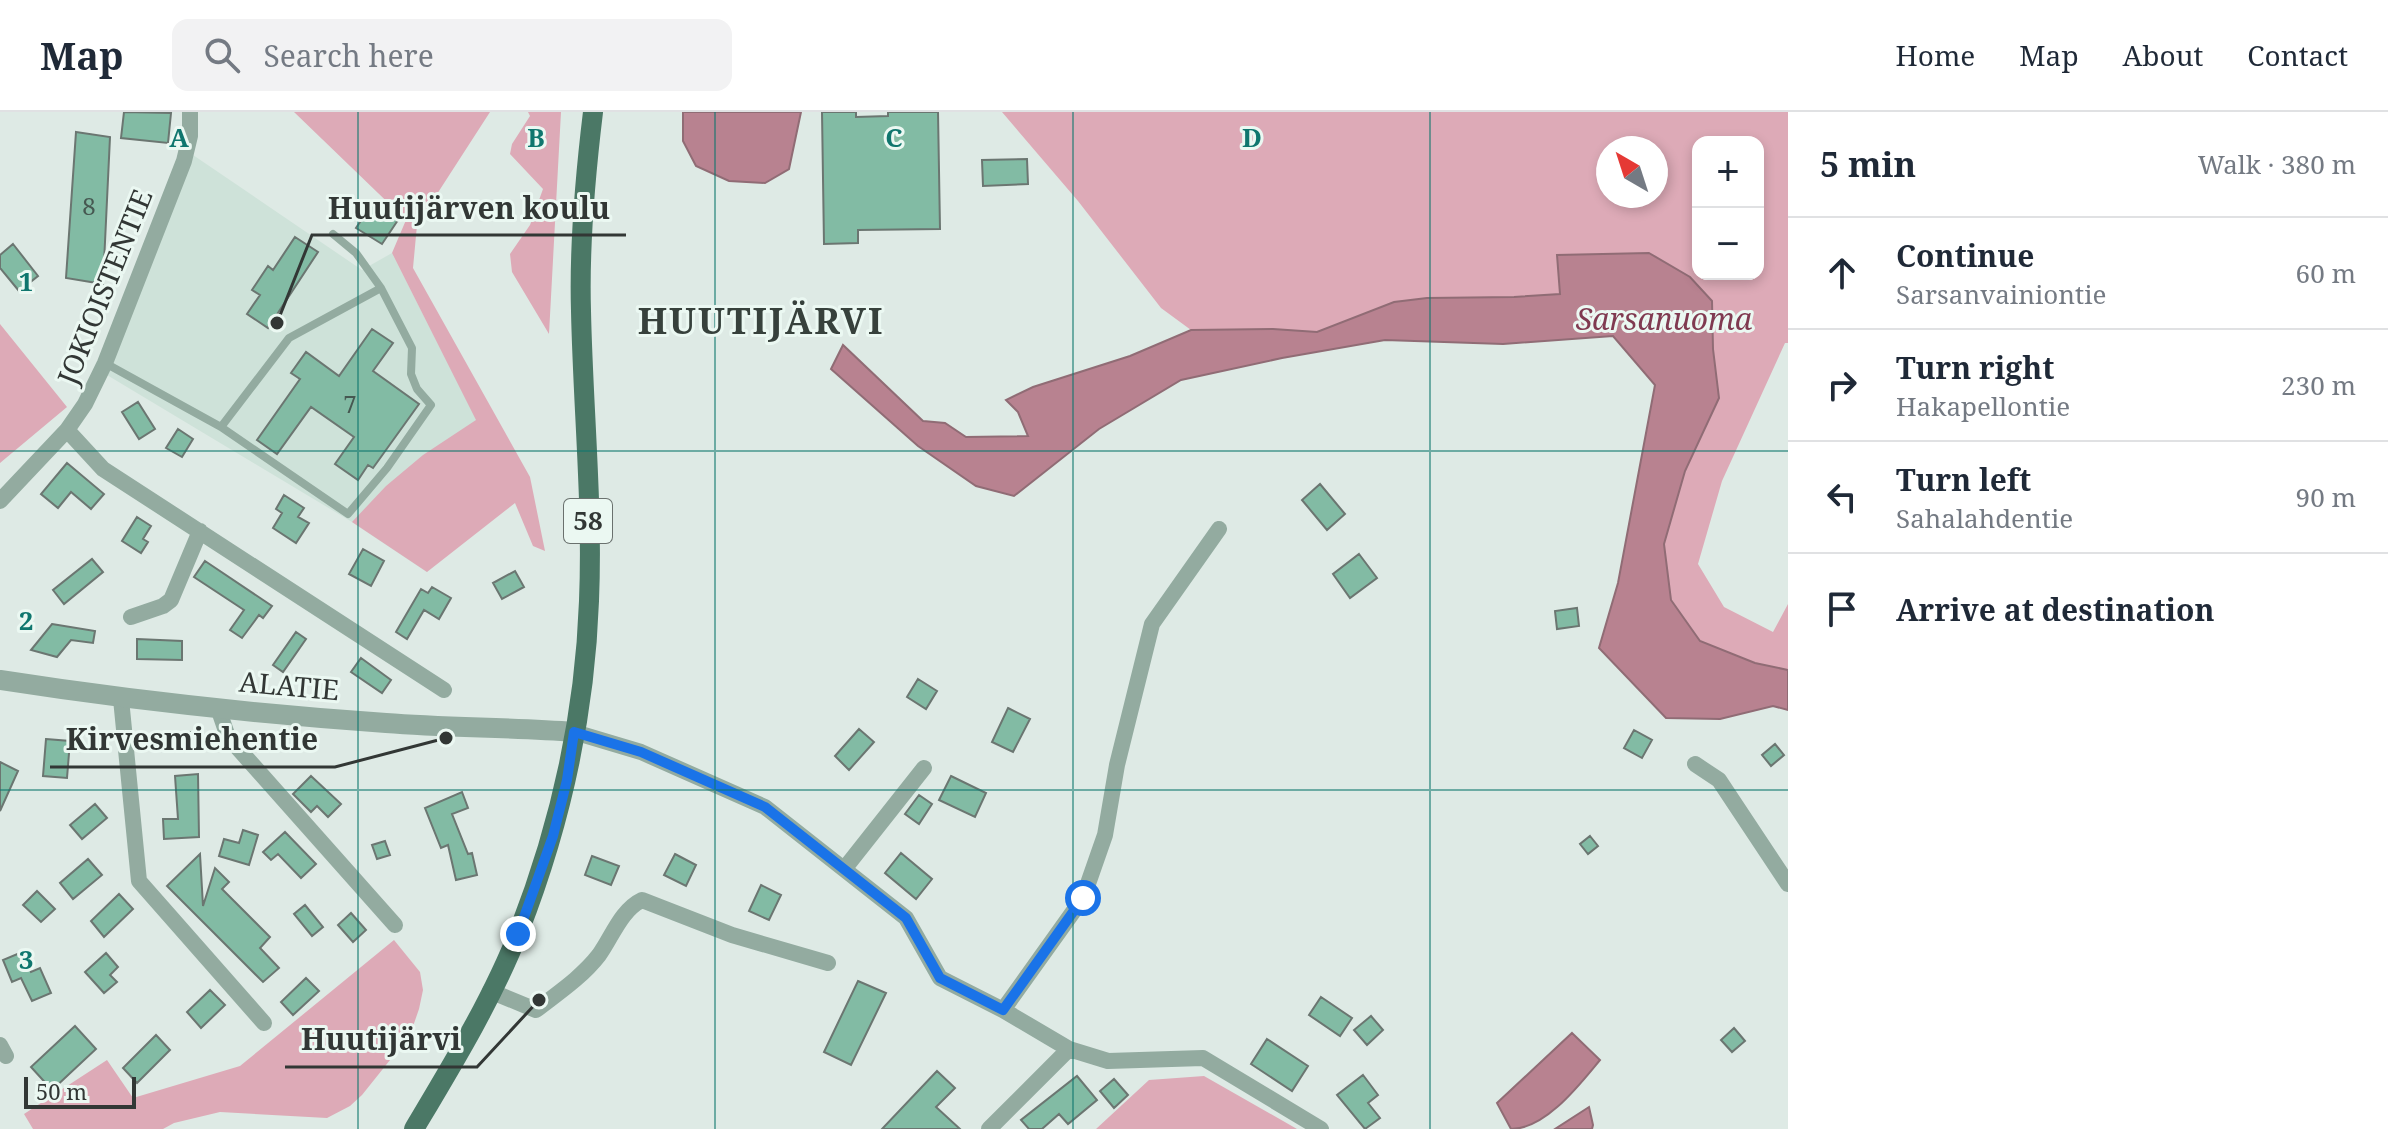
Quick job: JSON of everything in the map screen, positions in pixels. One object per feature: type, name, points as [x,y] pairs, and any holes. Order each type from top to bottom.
[{"type":"main road","name":"58","points":[[414,1129],[518,934],[553,836],[567,780],[584,665],[589,601],[581,308],[584,213],[593,112]]},
{"type":"street","name":"JOKIOISTENTIE","points":[[0,501],[67,430],[85,404],[105,363],[184,161],[190,136],[190,112]]},
{"type":"street","points":[[67,430],[103,469],[444,690]]},
{"type":"street","points":[[1003,1010],[1083,898],[1105,835],[1117,765],[1152,624],[1219,529]]},
{"type":"street","points":[[131,617],[171,600],[200,531]]},
{"type":"street","name":"ALATIE","points":[[0,680],[121,699],[218,708],[385,723],[574,732]]},
{"type":"street","points":[[121,699],[139,881],[264,1023]]},
{"type":"street","points":[[218,708],[228,737],[395,925]]},
{"type":"street","points":[[574,732],[641,752],[765,807],[906,918],[940,978],[1069,1049],[1108,1061],[1203,1058],[1321,1129]]},
{"type":"street","points":[[1695,764],[1719,780],[1788,884]]},
{"type":"street","points":[[845,868],[924,768]]},
{"type":"street","points":[[490,991],[536,1010],[571,983],[598,956],[625,914],[642,900],[732,935],[828,963]]},
{"type":"street","points":[[989,1129],[1069,1049]]},
{"type":"lane","points":[[105,363],[221,427],[348,514],[387,468],[431,405],[417,389],[411,374],[412,348],[381,288],[356,253],[333,234]]},
{"type":"lane","points":[[221,427],[289,338],[381,288]]},
{"type":"shaded area","points":[[294,112],[490,112],[417,225],[413,268],[530,477],[545,551],[533,546],[515,503],[427,572],[352,522],[386,486],[423,455],[476,420],[392,253],[406,220]]},
{"type":"shaded area","points":[[528,112],[561,112],[549,334],[512,272],[510,254],[530,225],[543,189],[510,154],[512,144],[530,116]]},
{"type":"shaded area","points":[[1002,112],[1788,112],[1788,343],[1785,343],[1722,481],[1698,564],[1724,607],[1773,632],[1788,604],[1788,670],[1755,663],[1700,641],[1671,600],[1664,544],[1685,471],[1719,398],[1713,349],[1712,301],[1557,255],[1560,294],[1427,298],[1394,302],[1317,332],[1191,330],[1161,308],[1078,201]]},
{"type":"shaded area","points":[[193,155],[362,270],[392,253],[503,472],[427,572],[352,522],[107,375]]},
{"type":"shaded area","points":[[0,324],[67,407],[0,463]]},
{"type":"shaded area","points":[[394,940],[420,972],[423,990],[410,1035],[362,1095],[350,1106],[327,1118],[220,1112],[174,1123],[163,1129],[33,1129],[24,1114],[107,1060],[133,1098],[240,1066]]},
{"type":"shaded area","points":[[1204,1076],[1297,1129],[1096,1129],[1149,1080]]},
{"type":"water","points":[[683,112],[801,112],[789,169],[765,183],[729,181],[696,166],[683,141]]},
{"type":"water","name":"Sarsanuoma","points":[[1649,253],[1690,277],[1712,301],[1713,349],[1719,398],[1685,471],[1664,544],[1671,600],[1700,641],[1755,663],[1788,670],[1788,710],[1773,706],[1720,719],[1666,718],[1599,648],[1618,583],[1655,385],[1613,336],[1503,344],[1385,340],[1181,380],[1099,429],[1014,496],[976,486],[918,446],[831,369],[843,345],[923,421],[945,423],[966,437],[1028,436],[1018,412],[1006,400],[1033,387],[1130,356],[1191,330],[1317,332],[1394,302],[1427,298],[1560,294],[1557,255]]},
{"type":"water","points":[[1572,1033],[1600,1060],[1561,1104],[1537,1122],[1511,1129],[1497,1103]]},
{"type":"water","points":[[1589,1107],[1592,1129],[1555,1129]]},
{"type":"building","points":[[124,112],[171,113],[168,143],[121,138]]},
{"type":"building","points":[[822,112],[856,112],[856,117],[888,116],[888,112],[938,112],[940,229],[858,230],[858,243],[824,244]]},
{"type":"building","points":[[76,132],[110,137],[103,284],[66,278]]},
{"type":"building","points":[[1027,159],[1028,184],[983,186],[982,160]]},
{"type":"building","points":[[373,203],[398,220],[382,244],[356,228]]},
{"type":"building","points":[[295,237],[318,252],[268,328],[247,314],[260,295],[252,290],[268,266],[273,270]]},
{"type":"building","points":[[13,244],[38,276],[19,291],[0,268],[0,255]]},
{"type":"building","points":[[372,329],[393,343],[373,371],[419,404],[373,468],[368,465],[358,480],[335,464],[354,437],[311,407],[277,454],[257,440],[300,379],[291,373],[306,352],[339,376]]},
{"type":"building","points":[[138,402],[155,429],[139,439],[122,412]]},
{"type":"building","points":[[178,429],[193,439],[182,457],[166,448]]},
{"type":"building","points":[[67,463],[104,494],[91,509],[71,492],[58,508],[41,494]]},
{"type":"building","points":[[1320,484],[1345,514],[1327,530],[1302,500]]},
{"type":"building","points":[[284,495],[304,508],[298,517],[309,523],[296,543],[273,528],[282,513],[276,509]]},
{"type":"building","points":[[137,517],[151,526],[143,539],[148,542],[141,553],[122,541]]},
{"type":"building","points":[[363,549],[384,561],[371,586],[349,574]]},
{"type":"building","points":[[1359,554],[1377,578],[1350,598],[1333,574]]},
{"type":"building","points":[[92,559],[103,572],[64,604],[53,590]]},
{"type":"building","points":[[205,561],[272,606],[263,618],[259,615],[242,638],[230,630],[244,610],[194,577]]},
{"type":"building","points":[[515,571],[524,587],[502,599],[493,583]]},
{"type":"building","points":[[432,587],[451,598],[439,619],[424,610],[407,639],[396,632],[421,589],[428,593]]},
{"type":"building","points":[[1577,608],[1579,626],[1557,629],[1555,611]]},
{"type":"building","points":[[52,624],[95,631],[93,643],[71,640],[57,657],[31,650]]},
{"type":"building","points":[[296,632],[306,639],[283,672],[273,665]]},
{"type":"building","points":[[137,639],[182,641],[182,660],[137,659]]},
{"type":"building","points":[[361,658],[391,680],[382,693],[351,672]]},
{"type":"building","points":[[918,679],[937,691],[926,709],[907,697]]},
{"type":"building","points":[[1008,708],[1030,719],[1013,752],[992,742]]},
{"type":"building","points":[[859,729],[874,742],[849,770],[835,756]]},
{"type":"building","points":[[1634,730],[1652,740],[1642,758],[1624,748]]},
{"type":"building","points":[[168,732],[190,732],[190,751],[167,750]]},
{"type":"building","points":[[46,739],[70,741],[67,778],[43,776]]},
{"type":"building","points":[[1775,744],[1784,755],[1771,766],[1762,755]]},
{"type":"building","points":[[0,762],[18,771],[0,811]]},
{"type":"building","points":[[198,774],[199,837],[164,839],[163,819],[178,819],[175,776]]},
{"type":"building","points":[[311,776],[341,804],[328,817],[317,806],[311,812],[293,794]]},
{"type":"building","points":[[951,776],[986,793],[975,817],[939,800]]},
{"type":"building","points":[[462,792],[468,808],[452,814],[468,854],[472,853],[477,875],[456,880],[448,845],[441,848],[425,808]]},
{"type":"building","points":[[919,795],[932,804],[919,824],[905,814]]},
{"type":"building","points":[[95,804],[107,818],[82,839],[70,825]]},
{"type":"building","points":[[243,830],[258,835],[249,865],[219,856],[224,839],[239,843]]},
{"type":"building","points":[[285,832],[316,864],[301,878],[278,854],[271,860],[263,852]]},
{"type":"building","points":[[1590,836],[1598,846],[1588,854],[1580,844]]},
{"type":"building","points":[[385,841],[390,855],[377,859],[372,845]]},
{"type":"building","points":[[901,853],[932,879],[916,899],[885,873]]},
{"type":"building","points":[[200,854],[203,906],[215,868],[229,882],[222,889],[270,937],[260,948],[279,968],[263,982],[167,886]]},
{"type":"building","points":[[675,854],[696,865],[686,886],[664,875]]},
{"type":"building","points":[[592,856],[619,866],[611,885],[585,875]]},
{"type":"building","points":[[88,859],[102,875],[73,899],[60,883]]},
{"type":"building","points":[[761,885],[781,895],[769,920],[749,911]]},
{"type":"building","points":[[37,891],[55,909],[41,922],[23,905]]},
{"type":"building","points":[[119,894],[133,909],[104,937],[91,921]]},
{"type":"building","points":[[305,905],[323,927],[312,936],[294,914]]},
{"type":"building","points":[[351,913],[366,930],[353,942],[338,925]]},
{"type":"building","points":[[22,952],[31,972],[40,968],[51,993],[32,1001],[21,978],[12,982],[3,960]]},
{"type":"building","points":[[106,953],[118,967],[110,975],[117,982],[104,993],[85,972]]},
{"type":"building","points":[[306,978],[319,991],[293,1015],[281,1002]]},
{"type":"building","points":[[858,981],[886,993],[851,1065],[824,1052]]},
{"type":"building","points":[[210,990],[225,1005],[201,1028],[187,1012]]},
{"type":"building","points":[[1321,997],[1352,1018],[1340,1036],[1309,1015]]},
{"type":"building","points":[[1371,1016],[1383,1030],[1367,1045],[1354,1030]]},
{"type":"building","points":[[75,1026],[96,1049],[52,1090],[31,1067]]},
{"type":"building","points":[[1734,1028],[1745,1041],[1732,1052],[1721,1040]]},
{"type":"building","points":[[156,1035],[170,1050],[137,1083],[123,1068]]},
{"type":"building","points":[[1267,1039],[1308,1066],[1292,1091],[1251,1064]]},
{"type":"building","points":[[937,1071],[955,1088],[936,1107],[960,1129],[882,1129]]},
{"type":"building","points":[[1363,1075],[1378,1095],[1368,1103],[1380,1118],[1365,1129],[1337,1095]]},
{"type":"building","points":[[1077,1076],[1097,1100],[1068,1124],[1059,1114],[1042,1129],[1029,1129],[1021,1120]]},
{"type":"building","points":[[1114,1079],[1128,1095],[1114,1108],[1100,1091]]},
{"type":"place","name":"Huutijärven koulu","points":[[277,323]]},
{"type":"place","name":"Kirvesmiehentie","points":[[446,738]]},
{"type":"place","name":"Huutijärvi","points":[[539,1000]]},
{"type":"district","name":"HUUTIJÄRVI","points":[[761,321]]},
{"type":"route","points":[[518,934],[553,836],[567,780],[574,732],[641,752],[765,807],[906,918],[940,978],[1003,1010],[1083,898]]}]
